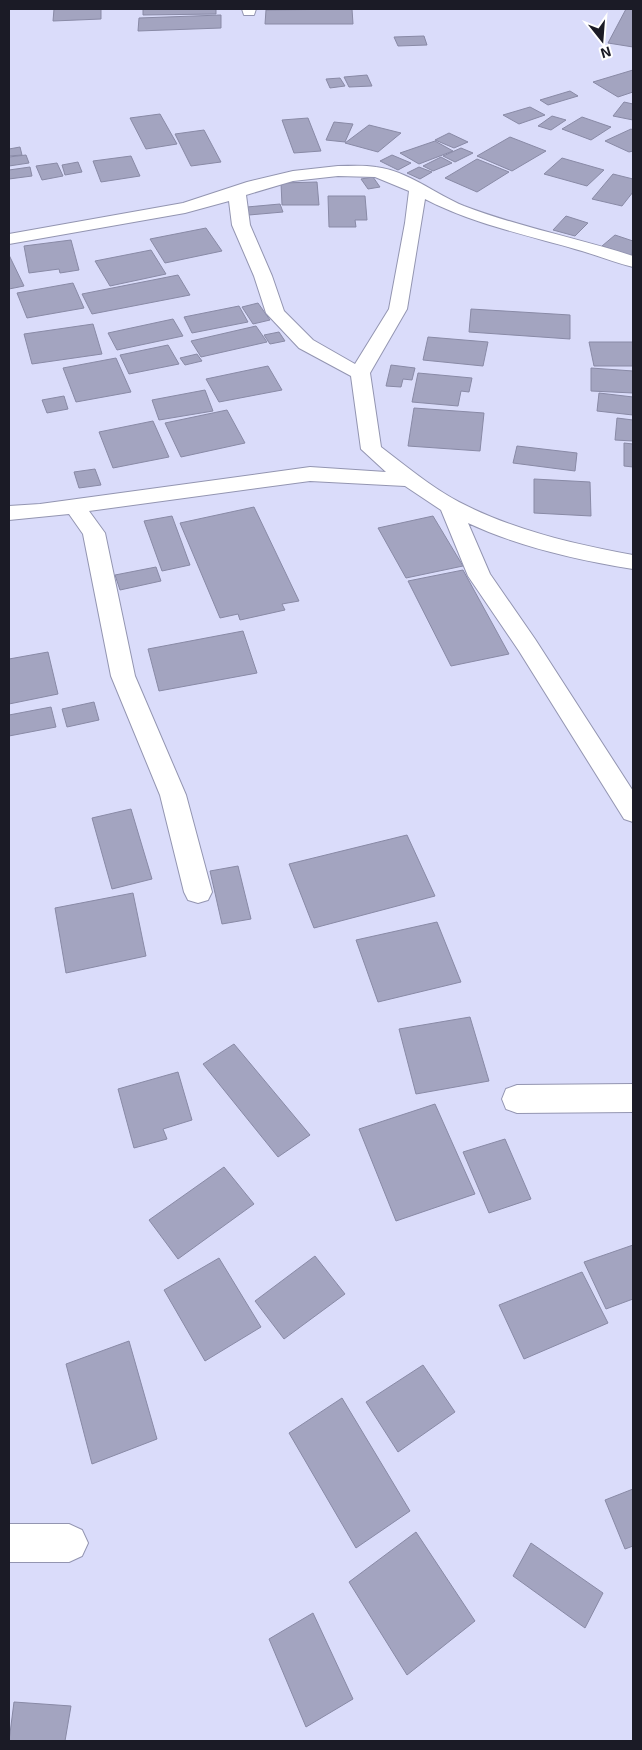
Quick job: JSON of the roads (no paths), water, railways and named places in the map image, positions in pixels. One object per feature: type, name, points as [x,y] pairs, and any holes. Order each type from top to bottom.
[{"type":"street","points":[[9,239],[185,208],[253,186],[293,176],[338,172],[377,172],[403,181],[457,209],[633,262]]},
{"type":"street","points":[[418,189],[414,223],[398,309],[360,372],[370,449],[410,480],[450,506],[497,528],[588,554],[633,562]]},
{"type":"street","points":[[237,192],[241,225],[263,276],[275,313],[306,344],[347,368],[360,372]]},
{"type":"street","points":[[414,223],[474,214]]},
{"type":"street","points":[[310,474],[370,449]]},
{"type":"street","points":[[9,513],[310,474],[410,480]]},
{"type":"street","points":[[74,506],[94,533],[123,676],[174,795],[198,892]]},
{"type":"street","points":[[450,506],[479,576],[527,644],[633,812]]},
{"type":"street","points":[[517,1099],[633,1098]]},
{"type":"street","points":[[9,1543],[69,1543]]}]
